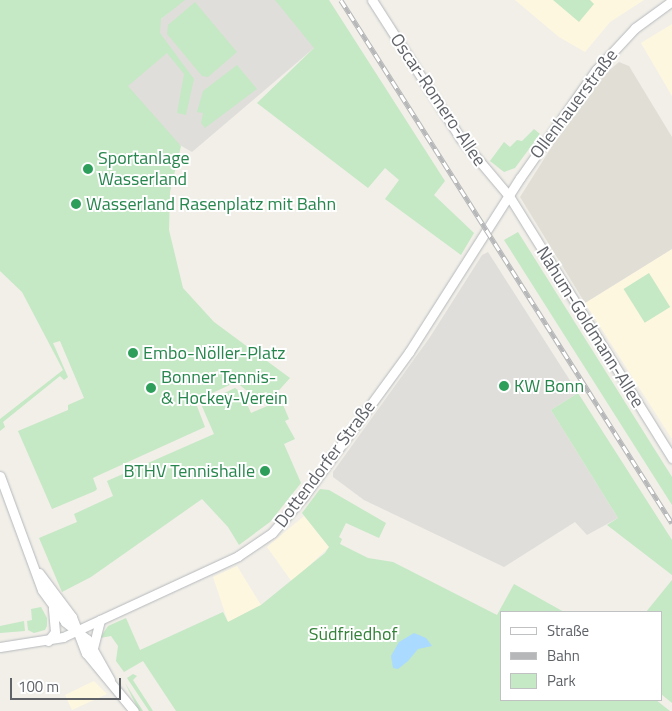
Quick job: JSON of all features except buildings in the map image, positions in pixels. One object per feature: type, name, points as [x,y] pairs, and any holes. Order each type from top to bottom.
[{"type":"main road","name":"Oscar-Romero-Allee","points":[[372,0],[460,139],[509,196]]},
{"type":"main road","name":"Ollenhauerstraße","points":[[509,196],[596,70],[635,28],[672,1]]},
{"type":"main road","name":"Nahum-Goldmann-Allee","points":[[509,196],[672,458]]},
{"type":"main road","name":"Dottendorfer Straße","points":[[0,647],[48,641],[76,631],[238,556],[266,538],[284,521],[409,352],[509,196]]},
{"type":"main road","points":[[0,476],[36,569],[42,590],[53,608],[93,648],[110,680]]},
{"type":"main road","points":[[36,569],[72,617],[86,653],[134,711]]},
{"type":"main road","points":[[48,641],[54,632],[53,608]]},
{"type":"main road","points":[[93,648],[100,620]]},
{"type":"shaded area","points":[[183,0],[292,0],[321,42],[192,152],[178,144],[138,102],[111,63]]},
{"type":"shaded area","points":[[515,0],[644,0],[610,22],[585,52],[559,37]]},
{"type":"shaded area","points":[[672,24],[672,96],[641,43]]},
{"type":"shaded area","points":[[619,62],[629,66],[672,137],[672,249],[585,303],[520,197],[561,132],[606,73]]},
{"type":"shaded area","points":[[672,249],[672,439],[585,303]]},
{"type":"shaded area","points":[[488,252],[578,393],[551,410],[618,518],[587,535],[575,522],[504,567],[364,500],[333,477],[333,472],[430,337],[482,255]]},
{"type":"shaded area","points":[[304,516],[329,547],[292,582],[267,547]]},
{"type":"shaded area","points":[[237,566],[261,605],[228,622],[213,577]]},
{"type":"shaded area","points":[[94,681],[107,694],[72,710],[65,695]]},
{"type":"green space","name":"Sportanlage Wasserland","points":[[0,0],[185,0],[161,19],[160,33],[194,79],[186,115],[177,113],[184,74],[167,53],[128,86],[181,146],[170,192],[169,230],[183,288],[214,322],[290,378],[272,398],[252,395],[236,382],[195,401],[205,427],[93,478],[97,489],[95,491],[52,509],[18,431],[68,410],[68,405],[84,398],[60,341],[53,343],[68,377],[64,380],[60,376],[3,422],[5,427],[0,431],[0,419],[63,370],[22,292],[0,271]]},
{"type":"green space","points":[[275,0],[329,0],[445,181],[434,195],[474,233],[461,255],[385,199],[399,180],[385,168],[368,188],[257,103],[314,48]]},
{"type":"green space","points":[[553,0],[590,0],[594,4],[579,22]]},
{"type":"green space","points":[[195,2],[237,52],[208,77],[202,76],[167,34],[168,25]]},
{"type":"green space","points":[[237,65],[257,89],[205,128],[201,123],[203,113],[197,112],[203,91]]},
{"type":"green space","points":[[534,129],[540,134],[515,168],[504,172],[490,161],[504,142],[510,147],[517,140],[522,141]]},
{"type":"green space","points":[[518,232],[672,477],[672,505],[504,240]]},
{"type":"green space","points":[[649,273],[670,307],[645,323],[624,289]]},
{"type":"green space","name":"Bonner Tennis- & Hockey-Verein","points":[[235,388],[242,393],[251,413],[281,400],[289,419],[285,421],[295,439],[284,444],[301,483],[270,522],[239,545],[228,527],[202,499],[91,577],[62,592],[39,538],[77,522],[74,514],[113,496],[107,481],[214,434],[201,404]]},
{"type":"green space","points":[[578,393],[672,540],[672,575],[607,525],[618,518],[551,410]]},
{"type":"green space","name":"Südfriedhof","points":[[320,489],[329,490],[386,523],[379,538],[346,523],[339,537],[342,539],[340,544],[368,558],[393,562],[497,615],[514,584],[562,611],[500,611],[500,701],[657,701],[670,711],[176,711],[143,661],[124,672],[116,661],[118,646],[111,636],[100,638],[108,626],[126,618],[140,650],[223,612],[228,622],[261,605],[325,553],[329,547],[302,513]]},
{"type":"green space","points":[[672,580],[672,703],[662,695],[662,611],[647,611]]},
{"type":"green space","points":[[41,607],[47,618],[47,626],[45,630],[34,633],[28,630],[27,621],[32,620],[31,609]]},
{"type":"green space","points":[[24,621],[25,631],[0,633],[0,626]]},
{"type":"green space","points":[[133,674],[137,676],[133,680],[153,711],[149,711],[127,678]]},
{"type":"green space","points":[[125,683],[143,711],[139,711]]},
{"type":"water","points":[[414,633],[426,638],[432,646],[418,649],[398,669],[393,668],[391,656],[399,642]]},
{"type":"railway","points":[[341,0],[672,523]]},
{"type":"place","name":"Sportanlage Wasserland","points":[[88,169]]},
{"type":"place","name":"Wasserland Rasenplatz mit Bahn","points":[[76,204]]},
{"type":"place","name":"Embo-Nöller-Platz","points":[[133,353]]},
{"type":"place","name":"KW Bonn","points":[[504,386]]},
{"type":"place","name":"Bonner Tennis- & Hockey-Verein","points":[[151,388]]},
{"type":"place","name":"BTHV Tennishalle","points":[[265,471]]}]
